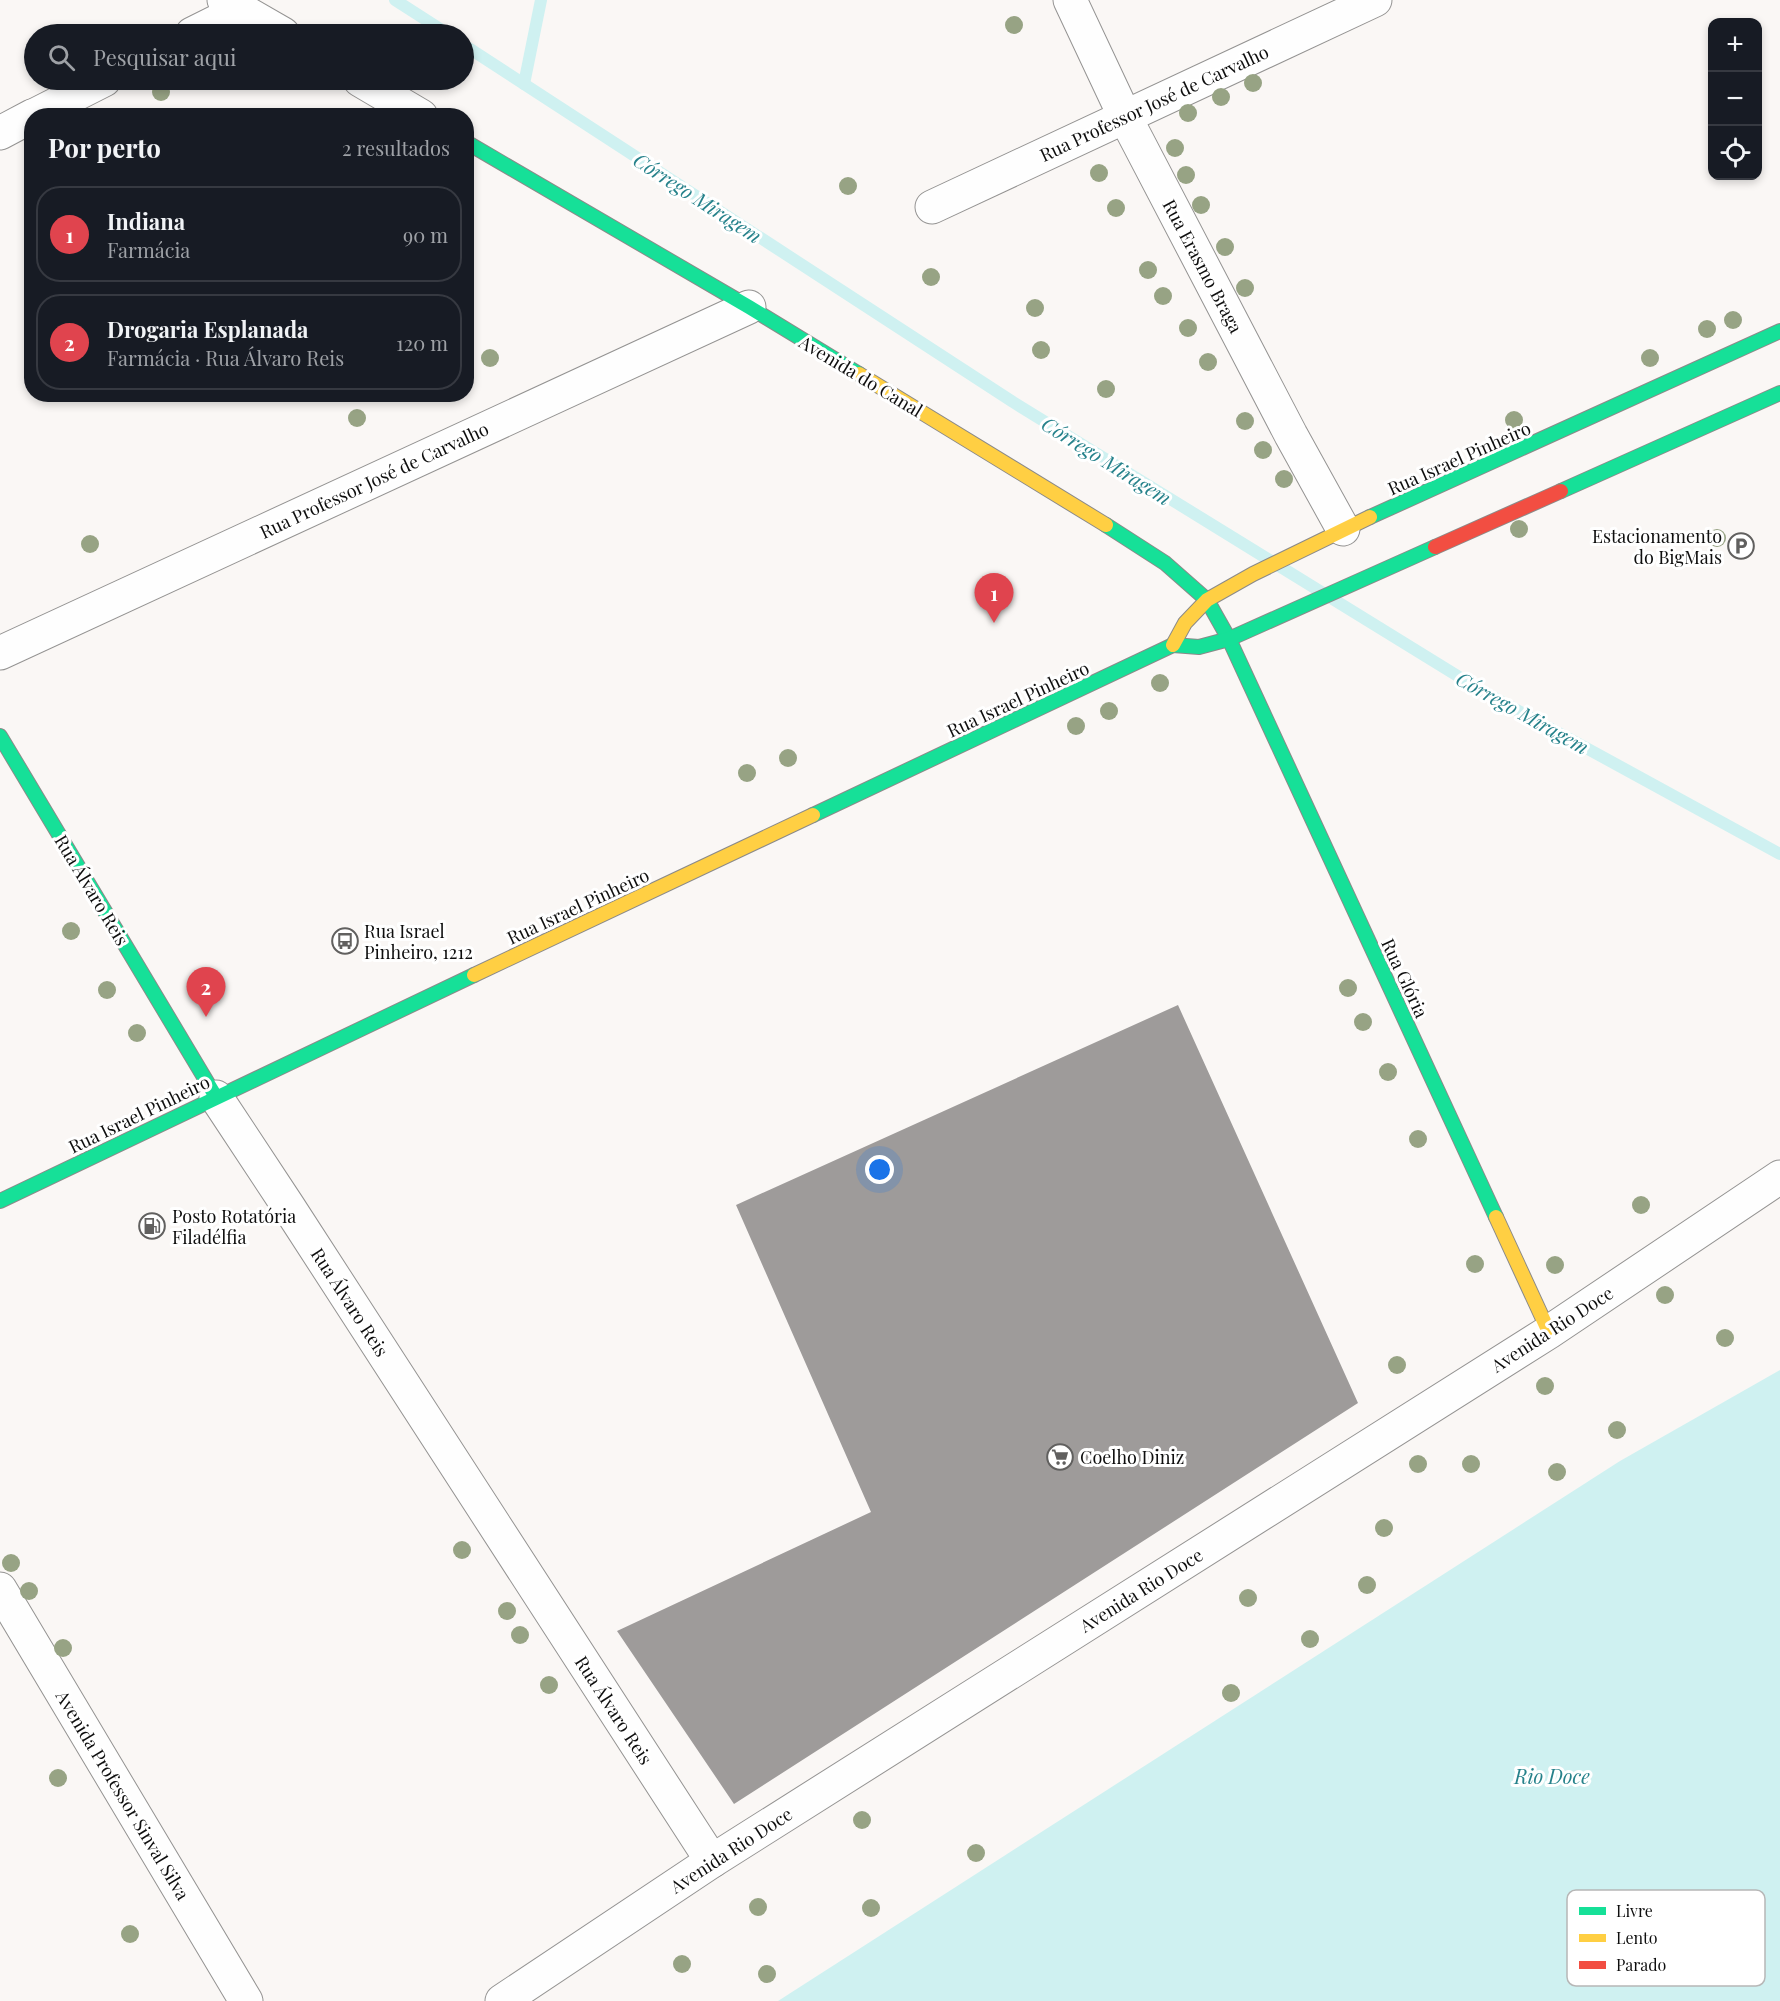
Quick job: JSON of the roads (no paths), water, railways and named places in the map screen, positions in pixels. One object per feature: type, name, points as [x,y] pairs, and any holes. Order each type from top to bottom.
[{"type":"street","name":"Rua Erasmo Braga","points":[[1070,0],[1125,117],[1291,435],[1343,529]]},
{"type":"street","name":"Rua Professor José de Carvalho","points":[[932,207],[1375,0]]},
{"type":"street","points":[[206,24],[232,5],[265,24]]},
{"type":"street","points":[[48,108],[84,90]]},
{"type":"street","points":[[377,90],[407,108]]},
{"type":"street","points":[[0,133],[24,120]]},
{"type":"street","name":"Avenida do Canal","points":[[474,147],[749,307],[1130,540],[1165,563],[1207,600],[1229,639]]},
{"type":"street","name":"Rua Professor José de Carvalho","points":[[0,653],[749,307]]},
{"type":"street","name":"Rua Israel Pinheiro","points":[[1173,645],[1185,623],[1207,600],[1253,574],[1343,529],[1780,331]]},
{"type":"street","name":"Rua Israel Pinheiro","points":[[0,1201],[1173,645],[1199,647],[1229,639],[1780,393]]},
{"type":"street","name":"Rua Glória","points":[[1229,639],[1549,1332]]},
{"type":"street","name":"Rua Álvaro Reis","points":[[0,736],[216,1097],[712,1861]]},
{"type":"street","name":"Avenida Rio Doce","points":[[502,2001],[712,1861],[1549,1332],[1780,1177]]},
{"type":"street","name":"Avenida Professor Sinval Silva","points":[[0,1589],[246,2001]]},
{"type":"water","name":"Rio Doce","points":[[1780,1370],[1780,2001],[778,2001],[1620,1461]]},
{"type":"waterway","points":[[395,0],[432,24]]},
{"type":"waterway","name":"Córrego Miragem","points":[[524,84],[541,0]]},
{"type":"waterway","name":"Córrego Miragem","points":[[474,52],[1013,402],[1482,691],[1780,854]]},
{"type":"place","name":"Estacionamento do BigMais","points":[[1741,546]]},
{"type":"place","name":"Indiana","points":[[994,623]]},
{"type":"place","name":"Rua Israel Pinheiro, 1212","points":[[345,941]]},
{"type":"place","name":"Drogaria Esplanada","points":[[206,1017]]},
{"type":"place","name":"Posto Rotatória Filadélfia","points":[[152,1226]]},
{"type":"place","name":"Coelho Diniz","points":[[1060,1457]]}]
